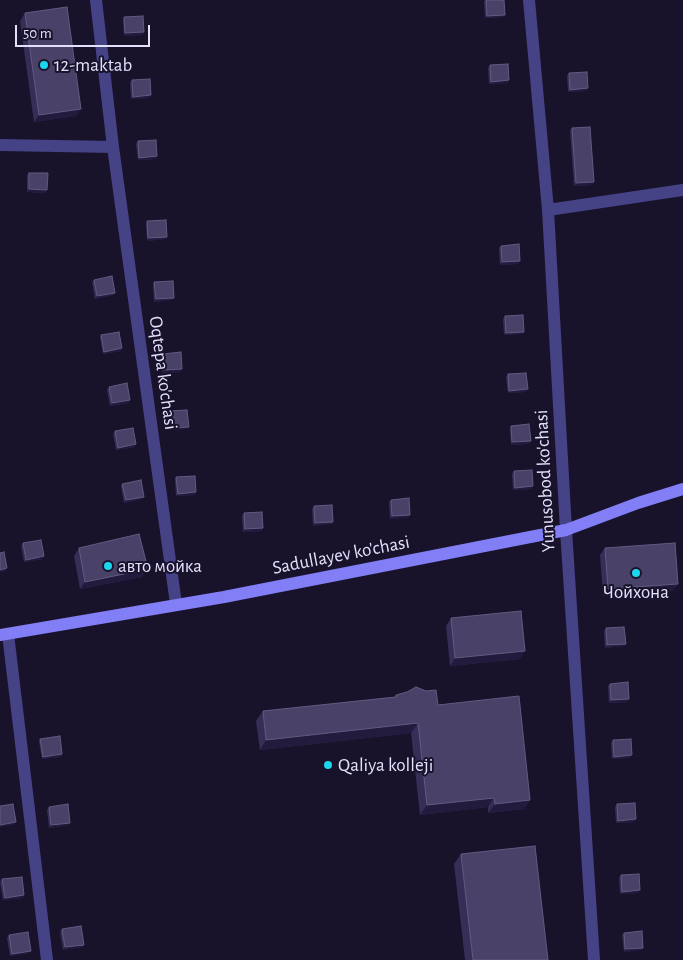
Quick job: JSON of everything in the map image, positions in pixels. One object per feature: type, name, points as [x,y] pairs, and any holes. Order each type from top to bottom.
[{"type":"main road","name":"Sadullayev ko'chasi","points":[[4,635],[224,596],[566,530],[683,489]]},
{"type":"street","name":"Oqtepa ko'chasi","points":[[96,0],[113,147],[176,604]]},
{"type":"street","name":"Yunusobod ko'chasi","points":[[529,0],[548,210],[566,530],[594,960]]},
{"type":"street","points":[[0,145],[113,147]]},
{"type":"street","points":[[548,210],[683,190]]},
{"type":"street","points":[[4,635],[48,960]]},
{"type":"building","points":[[486,0],[504,0],[505,15],[487,16]]},
{"type":"building","points":[[67,7],[81,109],[39,115],[25,13]]},
{"type":"building","points":[[143,16],[144,32],[125,33],[124,17]]},
{"type":"building","points":[[508,64],[509,80],[491,82],[490,65]]},
{"type":"building","points":[[587,72],[588,88],[570,90],[569,73]]},
{"type":"building","points":[[150,79],[151,95],[133,97],[132,80]]},
{"type":"building","points":[[590,127],[594,182],[576,183],[572,128]]},
{"type":"building","points":[[156,140],[157,156],[139,158],[138,141]]},
{"type":"building","points":[[29,173],[48,173],[47,190],[29,189]]},
{"type":"building","points":[[166,220],[167,237],[148,238],[147,221]]},
{"type":"building","points":[[519,244],[520,261],[502,262],[501,246]]},
{"type":"building","points":[[112,276],[115,293],[97,296],[94,280]]},
{"type":"building","points":[[173,281],[174,298],[156,299],[154,282]]},
{"type":"building","points":[[523,315],[524,332],[506,333],[505,316]]},
{"type":"building","points":[[119,332],[122,348],[104,352],[101,335]]},
{"type":"building","points":[[181,352],[182,369],[164,370],[163,354]]},
{"type":"building","points":[[526,373],[528,389],[509,391],[508,374]]},
{"type":"building","points":[[127,383],[130,400],[112,403],[109,387]]},
{"type":"building","points":[[187,410],[189,427],[170,428],[169,411]]},
{"type":"building","points":[[529,424],[531,441],[512,442],[511,426]]},
{"type":"building","points":[[133,428],[136,444],[118,448],[115,431]]},
{"type":"building","points":[[532,470],[533,486],[515,488],[514,471]]},
{"type":"building","points":[[195,476],[196,492],[178,494],[176,477]]},
{"type":"building","points":[[141,480],[144,497],[126,500],[122,484]]},
{"type":"building","points":[[409,498],[410,515],[392,516],[391,500]]},
{"type":"building","points":[[332,505],[333,522],[315,523],[314,506]]},
{"type":"building","points":[[262,512],[263,528],[245,529],[244,513]]},
{"type":"building","name":"авто мойка","points":[[139,534],[148,569],[85,582],[79,548]]},
{"type":"building","points":[[41,540],[44,556],[26,560],[23,543]]},
{"type":"building","name":"Чойхона","points":[[675,543],[678,584],[608,589],[605,548]]},
{"type":"building","points":[[4,552],[7,568],[0,570],[0,553]]},
{"type":"building","points":[[521,611],[525,651],[455,658],[451,618]]},
{"type":"building","points":[[624,627],[626,644],[607,645],[606,628]]},
{"type":"building","points":[[628,682],[629,699],[611,700],[610,684]]},
{"type":"building","points":[[416,687],[426,691],[436,690],[438,705],[519,696],[530,800],[495,804],[494,798],[427,805],[418,723],[266,740],[263,711],[396,697],[396,695]]},
{"type":"building","points":[[60,736],[62,754],[43,757],[40,739]]},
{"type":"building","points":[[631,739],[632,755],[614,757],[613,740]]},
{"type":"building","points":[[635,803],[636,819],[618,821],[617,804]]},
{"type":"building","points":[[13,804],[16,822],[0,825],[0,806]]},
{"type":"building","points":[[68,804],[70,823],[51,825],[49,807]]},
{"type":"building","points":[[535,846],[548,960],[473,960],[461,854]]},
{"type":"building","points":[[639,874],[640,890],[622,892],[621,875]]},
{"type":"building","points":[[22,877],[24,895],[5,898],[2,879]]},
{"type":"building","points":[[81,926],[84,945],[65,947],[62,929]]},
{"type":"building","points":[[642,931],[643,948],[625,949],[624,933]]},
{"type":"building","points":[[28,932],[31,951],[12,954],[9,935]]},
{"type":"place","name":"12-maktab","points":[[44,65]]},
{"type":"place","name":"авто мойка","points":[[108,566]]},
{"type":"place","name":"Чойхона","points":[[636,573]]},
{"type":"place","name":"Qaliya kolleji","points":[[328,765]]}]
